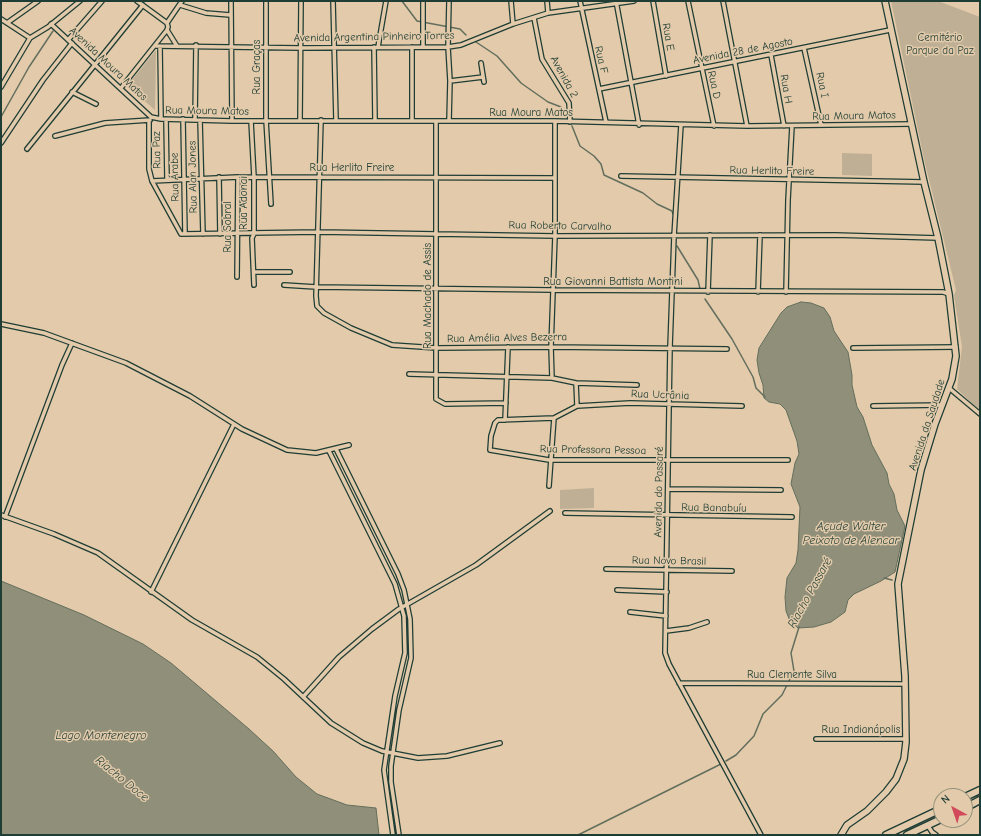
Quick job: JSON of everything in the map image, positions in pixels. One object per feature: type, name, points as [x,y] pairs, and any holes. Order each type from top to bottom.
[{"type":"main road","points":[[886,835],[933,812]]},
{"type":"main road","points":[[917,820],[921,828]]},
{"type":"main road","points":[[904,826],[908,835],[933,823]]},
{"type":"street","points":[[8,23],[38,1]]},
{"type":"street","points":[[1,87],[30,38],[51,24],[80,1]]},
{"type":"street","points":[[68,40],[102,1]]},
{"type":"street","points":[[138,1],[167,23]]},
{"type":"street","points":[[231,1],[232,121]]},
{"type":"street","name":"Rua Graças","points":[[266,1],[266,120],[272,204]]},
{"type":"street","points":[[300,120],[301,1]]},
{"type":"street","points":[[333,1],[336,120]]},
{"type":"street","points":[[375,120],[376,47],[386,1]]},
{"type":"street","points":[[423,1],[423,47]]},
{"type":"street","points":[[449,1],[449,121]]},
{"type":"street","points":[[511,1],[513,24]]},
{"type":"street","points":[[546,1],[548,13]]},
{"type":"street","name":"Rua F","points":[[580,1],[606,122]]},
{"type":"street","name":"Avenida Argentina Pinheiro Torres","points":[[158,46],[196,45],[300,48],[448,47],[461,45],[513,24],[548,13],[616,2],[634,1]]},
{"type":"street","name":"Rua E","points":[[653,1],[666,76]]},
{"type":"street","name":"Rua D","points":[[688,1],[714,126]]},
{"type":"street","points":[[723,1],[747,126]]},
{"type":"street","name":"Avenida da Saudade","points":[[841,835],[846,826],[876,803],[893,784],[904,759],[906,738],[906,684],[904,640],[898,584],[921,470],[955,369],[956,347],[938,238],[911,124],[885,1]]},
{"type":"street","points":[[616,2],[639,124]]},
{"type":"street","points":[[121,88],[158,46],[167,30],[167,23],[181,3],[206,13],[230,14]]},
{"type":"street","points":[[27,149],[143,5]]},
{"type":"street","name":"Avenida 2","points":[[534,18],[542,59],[569,102],[570,122]]},
{"type":"street","points":[[2,20],[30,38]]},
{"type":"street","name":"Avenida Moura Matos","points":[[51,24],[96,64],[150,119]]},
{"type":"street","points":[[167,30],[177,46]]},
{"type":"street","name":"Avenida 28 de Agosto","points":[[599,89],[890,30]]},
{"type":"street","points":[[1,143],[43,80],[72,43]]},
{"type":"street","points":[[195,120],[196,45]]},
{"type":"street","points":[[158,46],[160,119]]},
{"type":"street","points":[[412,47],[412,121]]},
{"type":"street","name":"Rua I","points":[[804,48],[821,126]]},
{"type":"street","name":"Rua H","points":[[771,55],[784,126]]},
{"type":"street","points":[[481,63],[484,82]]},
{"type":"street","points":[[450,81],[483,77]]},
{"type":"street","points":[[72,92],[96,104]]},
{"type":"street","points":[[55,136],[105,123],[150,119],[149,169],[152,181],[183,234]]},
{"type":"street","name":"Rua Moura Matos","points":[[150,119],[232,121],[375,120],[606,122],[714,126],[911,124]]},
{"type":"street","name":"Rua Paz","points":[[166,119],[167,180]]},
{"type":"street","name":"Rua Árabe","points":[[183,119],[183,234]]},
{"type":"street","name":"Rua Alan Jones","points":[[200,120],[203,234]]},
{"type":"street","name":"Rua Adonai","points":[[251,120],[254,177],[254,234],[252,238],[254,285]]},
{"type":"street","points":[[316,287],[319,232],[321,120]]},
{"type":"street","name":"Rua Machado de Assis","points":[[436,121],[436,397],[440,402],[506,403]]},
{"type":"street","points":[[409,374],[552,378],[551,346],[555,236],[555,122]]},
{"type":"street","name":"Avenida do Passaré","points":[[681,125],[674,236],[670,347],[665,653],[679,683],[761,835]]},
{"type":"street","points":[[786,292],[792,126]]},
{"type":"street","name":"Rua Herlito Freire","points":[[621,176],[924,182]]},
{"type":"street","points":[[219,177],[220,234]]},
{"type":"street","name":"Rua Herlito Freire","points":[[152,181],[219,177],[554,178]]},
{"type":"street","name":"Rua Sobral","points":[[237,277],[238,177]]},
{"type":"street","name":"Rua Roberto Carvalho","points":[[183,234],[319,232],[555,236],[760,235],[938,238]]},
{"type":"street","points":[[708,292],[710,235]]},
{"type":"street","points":[[758,292],[760,235]]},
{"type":"street","points":[[254,272],[290,272]]},
{"type":"street","name":"Rua Giovanni Battista Montini","points":[[284,285],[436,289],[708,292],[946,292]]},
{"type":"street","name":"Rua Amélia Alves Bezerra","points":[[316,287],[316,303],[319,309],[352,328],[386,344],[437,348],[551,346],[727,349]]},
{"type":"street","points":[[1,324],[44,333],[119,360],[190,396],[234,424],[287,450],[316,453],[349,445]]},
{"type":"street","points":[[72,343],[62,364],[3,516],[94,550],[192,620],[257,657],[331,723],[347,734],[386,752],[418,758],[446,756],[500,743]]},
{"type":"street","points":[[508,347],[505,420],[554,418],[577,406],[576,383]]},
{"type":"street","points":[[853,348],[956,347]]},
{"type":"street","name":"Rua Ucrânia","points":[[552,378],[576,383],[637,385]]},
{"type":"street","points":[[949,388],[980,414]]},
{"type":"street","name":"Rua Ucrânia","points":[[577,406],[612,403],[742,406]]},
{"type":"street","points":[[873,406],[942,405]]},
{"type":"street","points":[[549,486],[549,460],[554,418]]},
{"type":"street","name":"Rua Professora Pessoa","points":[[505,420],[498,420],[495,423],[490,447],[493,452],[549,460],[788,460]]},
{"type":"street","points":[[151,592],[234,424]]},
{"type":"street","points":[[336,449],[398,574],[408,604],[412,633],[411,658],[399,710],[391,782],[399,835]]},
{"type":"street","points":[[329,451],[388,570],[402,608],[406,639],[405,653],[395,696],[386,752],[384,784],[393,835]]},
{"type":"street","points":[[668,489],[781,490]]},
{"type":"street","points":[[303,697],[339,657],[372,629],[408,604],[476,565],[550,511]]},
{"type":"street","name":"Rua Banabuíu","points":[[565,513],[667,516],[792,517]]},
{"type":"street","name":"Rua Novo Brasil","points":[[606,569],[732,571]]},
{"type":"street","points":[[617,590],[667,592]]},
{"type":"street","points":[[630,612],[666,616]]},
{"type":"street","points":[[666,631],[689,628],[707,622]]},
{"type":"street","name":"Rua Clemente Silva","points":[[679,683],[906,684]]},
{"type":"street","name":"Rua Indianápolis","points":[[816,739],[906,738]]},
{"type":"street","points":[[928,826],[931,834],[936,835]]},
{"type":"green space","name":"Cemitério Parque da Paz","points":[[891,1],[938,1],[980,17],[980,411],[957,389],[962,347],[954,295],[956,290],[924,159]]},
{"type":"green space","points":[[156,50],[155,110],[127,86]]},
{"type":"green space","points":[[842,153],[872,154],[872,176],[842,175]]},
{"type":"green space","points":[[594,488],[594,508],[560,509],[560,490]]},
{"type":"water","name":"Açude Walter Peixoto de Alencar","points":[[801,302],[811,303],[824,308],[830,317],[834,331],[848,352],[852,375],[852,385],[857,407],[863,417],[872,445],[887,473],[889,484],[894,494],[897,510],[905,526],[895,572],[881,581],[854,594],[848,600],[845,612],[831,622],[814,627],[798,628],[790,621],[786,611],[785,597],[787,578],[796,563],[798,550],[800,507],[791,484],[795,463],[799,454],[797,441],[786,410],[780,404],[769,402],[764,398],[763,385],[757,360],[759,348],[781,313],[787,307]]},
{"type":"water","name":"Lago Montenegro","points":[[1,581],[84,615],[143,644],[171,663],[249,729],[273,751],[296,777],[317,794],[347,805],[376,808],[379,835],[1,835]]},
{"type":"waterway","name":"Riacho Passaré","points":[[402,1],[417,21],[460,29],[466,35]]},
{"type":"waterway","name":"Riacho Doce","points":[[1,117],[29,67],[53,31]]},
{"type":"waterway","name":"Riacho Passaré","points":[[476,42],[497,56],[521,83],[548,102],[561,107]]},
{"type":"waterway","name":"Riacho Passaré","points":[[572,126],[580,146],[594,156],[601,164],[604,175],[643,193],[657,204],[672,211],[673,214]]},
{"type":"waterway","name":"Riacho Passaré","points":[[677,246],[698,280],[700,289]]},
{"type":"waterway","name":"Riacho Passaré","points":[[705,299],[732,339],[753,377],[756,388],[765,397]]},
{"type":"waterway","points":[[884,578],[892,580]]},
{"type":"waterway","name":"Riacho Passaré","points":[[726,761],[736,755],[754,736],[763,714],[782,695],[794,671],[791,653],[799,627]]},
{"type":"waterway","name":"Riacho Passaré","points":[[578,835],[721,764]]}]
